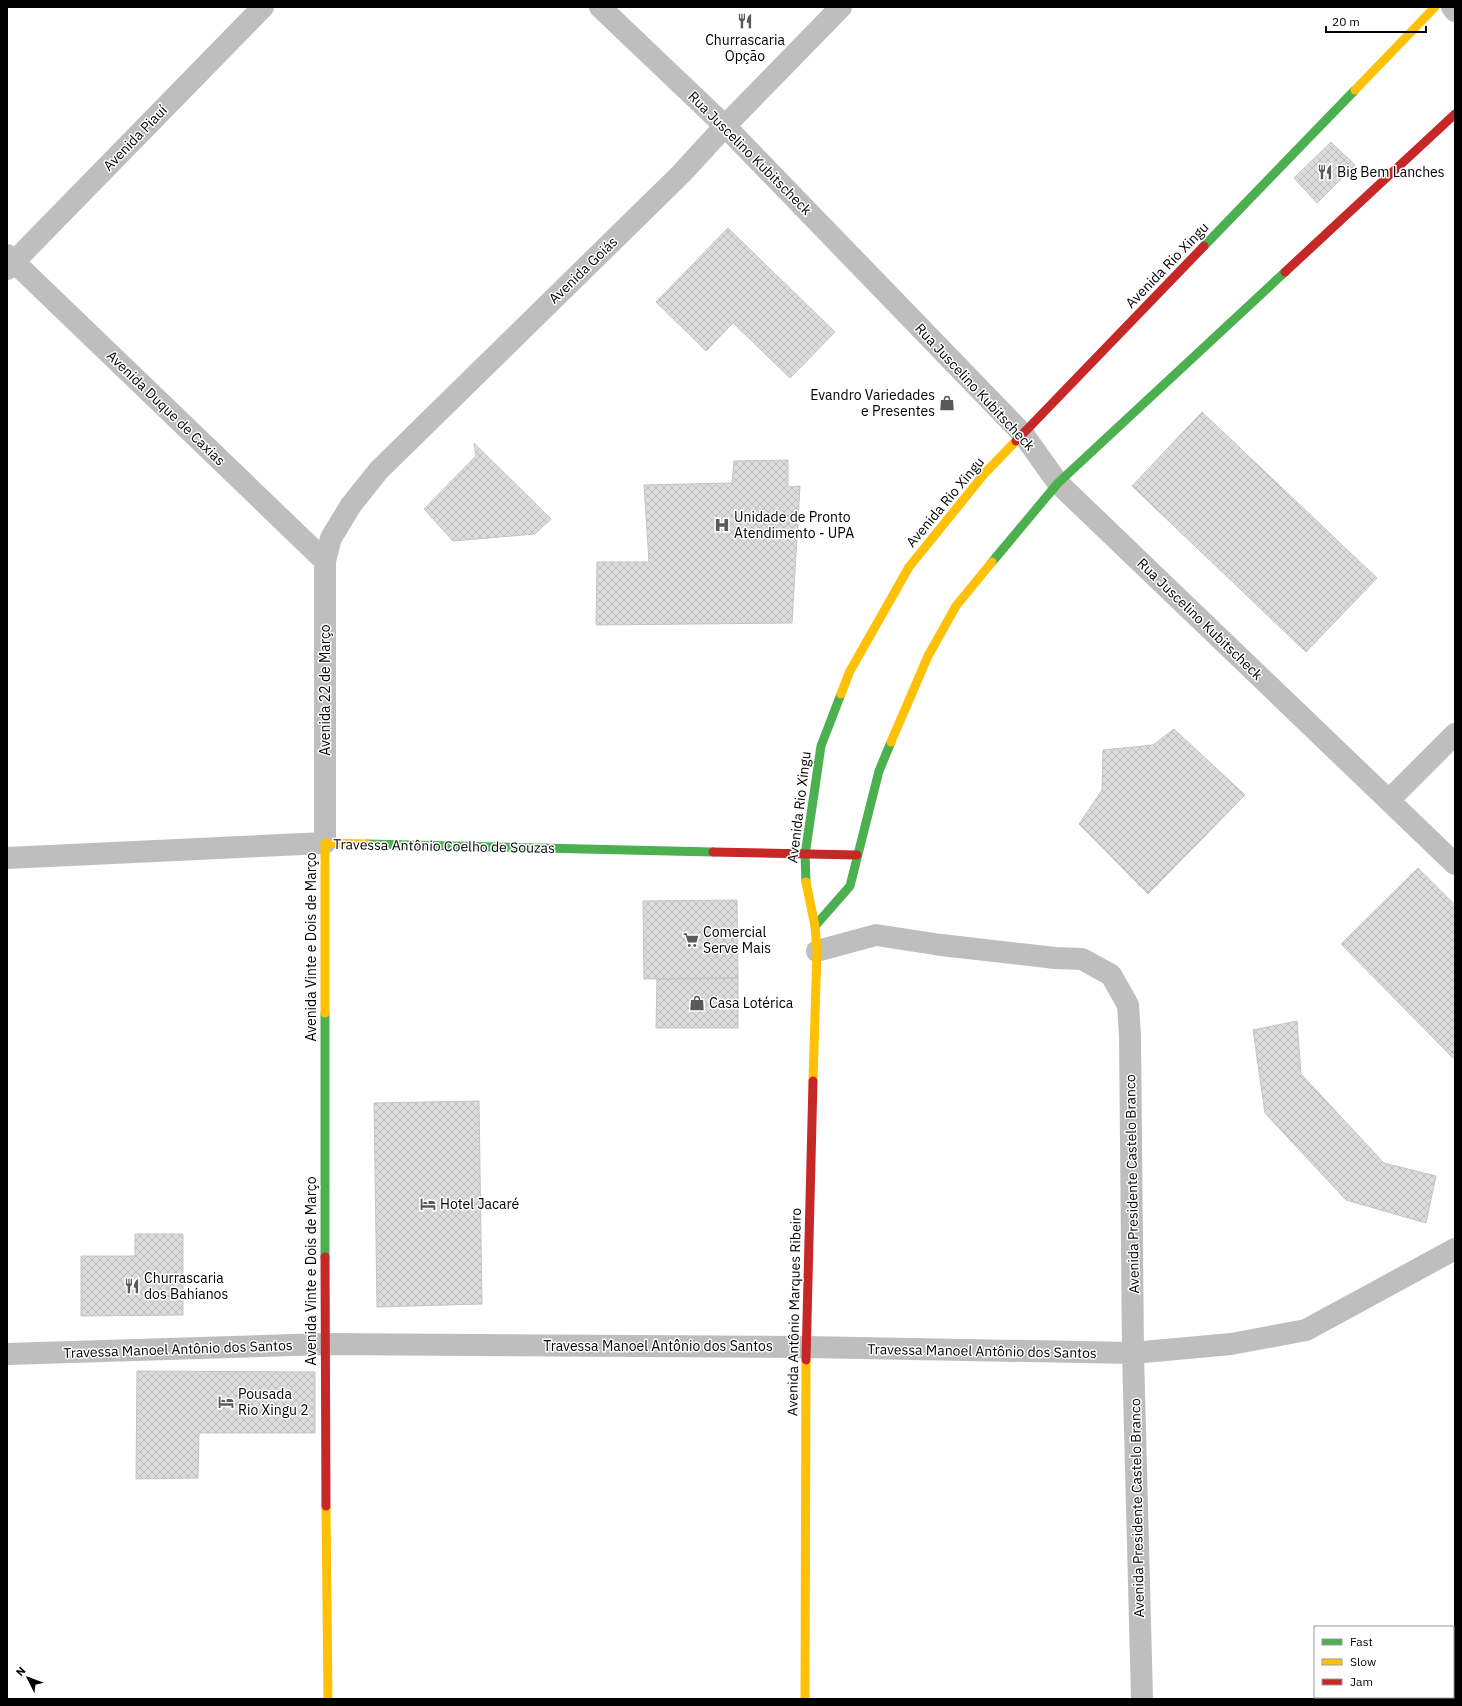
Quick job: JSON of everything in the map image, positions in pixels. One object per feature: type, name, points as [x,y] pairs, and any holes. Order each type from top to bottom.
[{"type":"main road","name":"Avenida Rio Xingu","points":[[815,926],[806,888],[805,855],[821,746],[850,671],[909,567],[986,473],[1435,7]]},
{"type":"main road","points":[[815,926],[850,886],[879,772],[928,656],[956,606],[1058,483],[1455,114]]},
{"type":"main road","name":"Travessa Antônio Coelho de Souzas","points":[[325,843],[857,855]]},
{"type":"main road","name":"Avenida Vinte e Dois de Março","points":[[325,843],[325,1344],[328,1699]]},
{"type":"main road","name":"Avenida Antônio Marques Ribeiro","points":[[805,1699],[806,1348],[817,952],[815,926]]},
{"type":"street","name":"Avenida Piauí","points":[[9,262],[263,7]]},
{"type":"street","name":"Rua Juscelino Kubitscheck","points":[[600,7],[725,126],[1023,434],[1058,483],[1455,864]]},
{"type":"street","name":"Avenida Goiás","points":[[331,538],[351,505],[379,470],[681,174],[725,126],[841,7]]},
{"type":"street","points":[[1452,7],[1455,11]]},
{"type":"street","name":"Avenida Duque de Caxias","points":[[9,262],[325,561]]},
{"type":"street","name":"Avenida 22 de Março","points":[[325,843],[325,561],[331,538]]},
{"type":"street","points":[[1389,800],[1455,734]]},
{"type":"street","name":"Travessa Antônio Coelho de Souzas","points":[[7,858],[325,843]]},
{"type":"street","name":"Avenida Presidente Castelo Branco","points":[[817,952],[876,935],[941,945],[1055,958],[1082,959],[1111,975],[1128,1005],[1130,1035],[1133,1353],[1142,1699]]},
{"type":"street","name":"Travessa Manoel Antônio dos Santos","points":[[7,1354],[325,1344],[806,1348],[1133,1353],[1231,1344],[1306,1330],[1455,1249]]},
{"type":"building","name":"Big Bem Lanches","points":[[1331,142],[1355,165],[1317,203],[1294,178]]},
{"type":"building","points":[[728,228],[835,332],[790,378],[733,323],[706,351],[656,302]]},
{"type":"building","points":[[1202,412],[1377,578],[1306,652],[1132,486]]},
{"type":"building","points":[[474,443],[551,519],[535,534],[453,541],[424,509],[476,456]]},
{"type":"building","name":"Unidade de Pronto Atendimento - UPA","points":[[788,460],[788,487],[800,486],[792,623],[596,625],[597,562],[649,562],[644,485],[732,483],[734,461]]},
{"type":"building","points":[[1174,729],[1245,795],[1148,894],[1079,824],[1102,790],[1103,750],[1153,745]]},
{"type":"building","points":[[1418,868],[1455,905],[1455,1060],[1341,944]]},
{"type":"building","name":"Comercial Serve Mais","points":[[737,900],[738,978],[644,979],[643,901]]},
{"type":"building","name":"Casa Lotérica","points":[[738,978],[738,1028],[656,1028],[657,979]]},
{"type":"building","points":[[1297,1021],[1301,1074],[1384,1163],[1436,1176],[1426,1223],[1346,1200],[1265,1113],[1253,1030]]},
{"type":"building","name":"Hotel Jacaré","points":[[479,1101],[482,1304],[377,1307],[374,1103]]},
{"type":"building","name":"Churrascaria dos Bahianos","points":[[135,1234],[183,1234],[183,1315],[81,1316],[81,1256],[135,1256]]},
{"type":"building","name":"Pousada Rio Xingu 2","points":[[137,1371],[315,1372],[315,1433],[199,1433],[198,1478],[136,1479]]},
{"type":"traffic: fast","points":[[1204,246],[1355,90]]},
{"type":"traffic: fast","points":[[992,562],[1058,483],[1285,272]]},
{"type":"traffic: fast","points":[[806,882],[805,855],[821,746],[841,694]]},
{"type":"traffic: fast","points":[[815,926],[850,886],[879,771],[891,742]]},
{"type":"traffic: fast","points":[[367,844],[713,852]]},
{"type":"traffic: fast","points":[[325,1013],[325,1257]]},
{"type":"traffic: slow","points":[[1355,90],[1435,7]]},
{"type":"traffic: slow","points":[[841,694],[850,671],[909,567],[985,473],[1016,441]]},
{"type":"traffic: slow","points":[[891,742],[928,656],[956,606],[992,562]]},
{"type":"traffic: slow","points":[[325,1013],[325,843],[367,844]]},
{"type":"traffic: slow","points":[[806,882],[815,926],[817,951],[813,1081]]},
{"type":"traffic: slow","points":[[805,1699],[806,1360]]},
{"type":"traffic: slow","points":[[326,1506],[328,1699]]},
{"type":"traffic: jam","points":[[1285,272],[1455,114]]},
{"type":"traffic: jam","points":[[1016,441],[1204,246]]},
{"type":"traffic: jam","points":[[713,852],[857,855]]},
{"type":"traffic: jam","points":[[806,1360],[813,1081]]},
{"type":"traffic: jam","points":[[325,1257],[326,1506]]},
{"type":"place","name":"Churrascaria Opção","points":[[745,21]]},
{"type":"place","name":"Big Bem Lanches","points":[[1325,172]]},
{"type":"place","name":"Evandro Variedades e Presentes","points":[[947,403]]},
{"type":"place","name":"Unidade de Pronto Atendimento - UPA","points":[[722,525]]},
{"type":"place","name":"Comercial Serve Mais","points":[[691,940]]},
{"type":"place","name":"Casa Lotérica","points":[[697,1003]]},
{"type":"place","name":"Hotel Jacaré","points":[[428,1204]]},
{"type":"place","name":"Churrascaria dos Bahianos","points":[[132,1286]]},
{"type":"place","name":"Pousada Rio Xingu 2","points":[[226,1402]]}]
